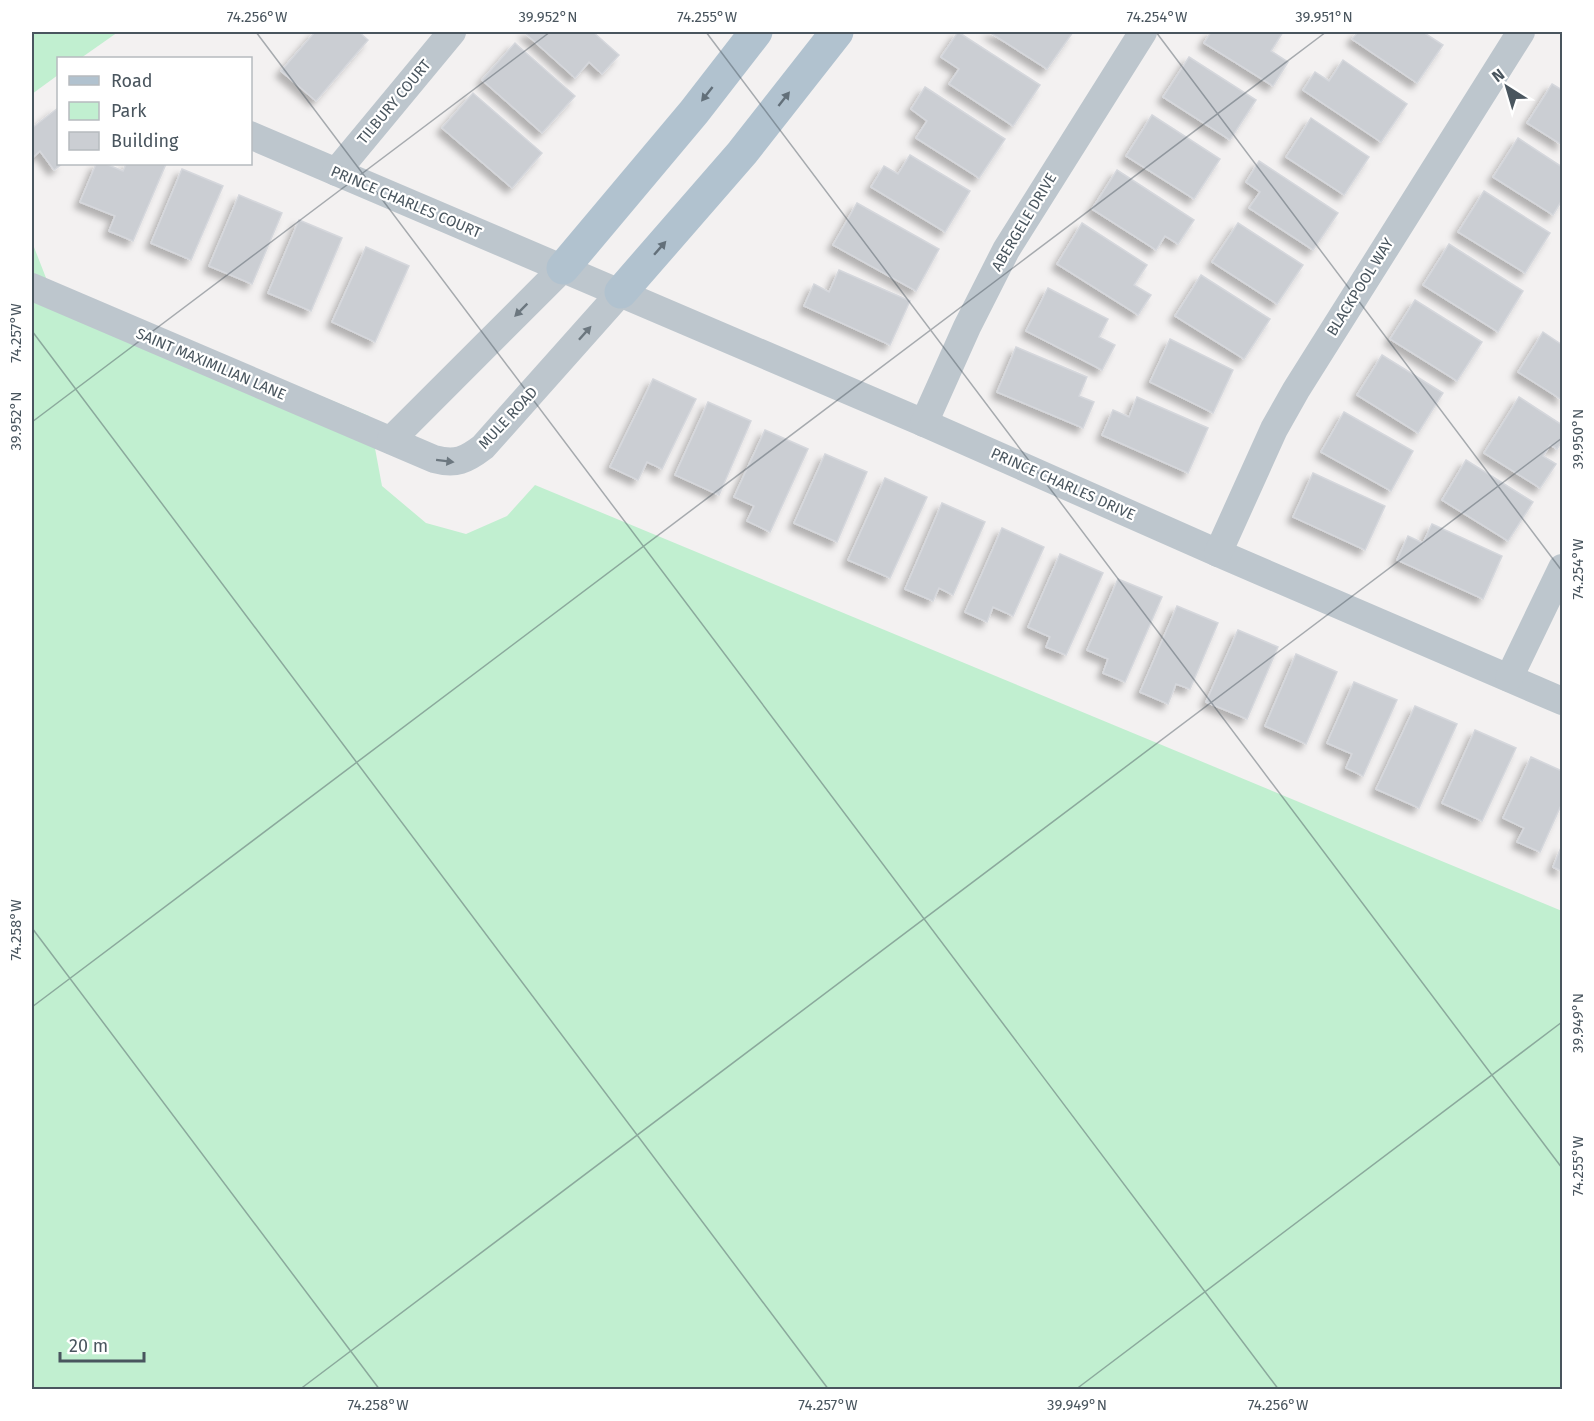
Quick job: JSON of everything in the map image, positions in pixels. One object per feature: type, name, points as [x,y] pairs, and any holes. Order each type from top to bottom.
[{"type":"main road","points":[[562,268],[694,112],[756,32]]},
{"type":"main road","name":"MULE ROAD","points":[[621,292],[742,153],[837,32]]},
{"type":"street","name":"TILBURY COURT","points":[[336,172],[452,32]]},
{"type":"street","name":"ABERGELE DRIVE","points":[[924,423],[967,327],[1006,250],[1143,32]]},
{"type":"street","name":"BLACKPOOL WAY","points":[[1218,553],[1274,429],[1296,390],[1521,32]]},
{"type":"street","name":"PRINCE CHARLES COURT","points":[[252,136],[562,268]]},
{"type":"street","name":"PRINCE CHARLES DRIVE","points":[[562,268],[1563,701]]},
{"type":"street","points":[[391,440],[562,268]]},
{"type":"street","name":"SAINT MAXIMILIAN LANE","points":[[32,287],[391,440]]},
{"type":"street","name":"MULE ROAD","points":[[391,440],[445,462],[453,463],[473,455],[483,447],[621,292]]},
{"type":"street","points":[[1509,678],[1563,568]]},
{"type":"green space","points":[[32,32],[118,32],[82,57],[57,57],[57,76],[32,94]]},
{"type":"green space","points":[[32,242],[48,283],[369,416],[382,486],[426,523],[466,534],[507,516],[535,485],[1562,911],[1562,1389],[32,1389]]},
{"type":"building","points":[[315,32],[359,32],[368,40],[316,101],[281,71]]},
{"type":"building","points":[[526,32],[593,32],[619,55],[602,74],[589,62],[575,78]]},
{"type":"building","points":[[958,32],[1040,85],[1013,126],[949,84],[959,69],[941,57]]},
{"type":"building","points":[[989,32],[1073,32],[1047,69]]},
{"type":"building","points":[[1211,32],[1283,32],[1271,51],[1288,62],[1273,86],[1204,43]]},
{"type":"building","points":[[1358,32],[1423,32],[1443,45],[1417,83],[1352,39]]},
{"type":"building","points":[[515,43],[575,96],[542,133],[482,80]]},
{"type":"building","points":[[1189,57],[1256,100],[1230,140],[1163,97]]},
{"type":"building","points":[[1343,60],[1407,104],[1381,142],[1303,90],[1315,72],[1329,81]]},
{"type":"building","points":[[1552,84],[1562,90],[1562,145],[1527,123]]},
{"type":"building","points":[[925,87],[1005,139],[979,178],[916,138],[927,121],[911,109]]},
{"type":"building","points":[[473,93],[542,153],[512,188],[442,128]]},
{"type":"building","points":[[57,109],[57,165],[61,165],[54,170],[40,151],[32,158],[32,128]]},
{"type":"building","points":[[1152,115],[1220,159],[1194,199],[1126,156]]},
{"type":"building","points":[[1311,118],[1369,157],[1344,195],[1286,157]]},
{"type":"building","points":[[1518,138],[1562,167],[1562,200],[1553,215],[1493,177]]},
{"type":"building","points":[[910,155],[970,191],[945,232],[871,187],[884,166],[898,174]]},
{"type":"building","points":[[1259,161],[1338,213],[1313,250],[1249,208],[1260,192],[1246,182]]},
{"type":"building","points":[[96,165],[108,165],[123,171],[126,165],[166,165],[133,241],[109,231],[115,216],[80,202]]},
{"type":"building","points":[[182,169],[223,186],[191,260],[151,243]]},
{"type":"building","points":[[1117,170],[1194,220],[1178,244],[1165,236],[1156,250],[1092,209]]},
{"type":"building","points":[[1484,191],[1550,233],[1525,273],[1458,232]]},
{"type":"building","points":[[239,195],[282,213],[252,284],[209,266]]},
{"type":"building","points":[[857,203],[939,249],[916,291],[833,245]]},
{"type":"building","points":[[299,220],[342,238],[311,311],[268,293]]},
{"type":"building","points":[[1082,223],[1147,265],[1134,285],[1151,295],[1138,315],[1057,264]]},
{"type":"building","points":[[1238,223],[1303,265],[1277,304],[1212,262]]},
{"type":"building","points":[[1449,244],[1523,291],[1498,332],[1423,285]]},
{"type":"building","points":[[366,247],[409,266],[375,342],[332,322]]},
{"type":"building","points":[[839,270],[910,301],[890,345],[804,306],[814,284],[829,292]]},
{"type":"building","points":[[1201,275],[1270,319],[1244,359],[1175,316]]},
{"type":"building","points":[[1048,288],[1108,319],[1099,337],[1115,345],[1102,370],[1026,331]]},
{"type":"building","points":[[1415,300],[1482,342],[1457,381],[1390,339]]},
{"type":"building","points":[[1543,332],[1562,345],[1562,400],[1518,372]]},
{"type":"building","points":[[1170,339],[1233,370],[1213,413],[1150,382]]},
{"type":"building","points":[[1016,347],[1087,377],[1079,396],[1094,402],[1083,428],[997,392]]},
{"type":"building","points":[[1382,355],[1443,393],[1418,433],[1357,395]]},
{"type":"building","points":[[653,379],[696,399],[662,469],[647,462],[638,480],[610,467]]},
{"type":"building","points":[[1137,397],[1208,428],[1188,473],[1102,435],[1113,410],[1129,417]]},
{"type":"building","points":[[1519,397],[1562,425],[1562,441],[1557,449],[1550,445],[1543,456],[1556,464],[1540,488],[1484,453]]},
{"type":"building","points":[[708,402],[751,421],[719,495],[675,475]]},
{"type":"building","points":[[1344,412],[1413,451],[1391,491],[1321,452]]},
{"type":"building","points":[[765,430],[808,449],[770,532],[747,521],[754,506],[734,497]]},
{"type":"building","points":[[825,454],[867,472],[837,542],[794,523]]},
{"type":"building","points":[[1466,460],[1533,502],[1508,541],[1442,500]]},
{"type":"building","points":[[1313,473],[1385,506],[1365,550],[1293,517]]},
{"type":"building","points":[[885,478],[927,497],[890,578],[848,560]]},
{"type":"building","points":[[942,503],[985,522],[953,595],[939,588],[933,601],[905,589]]},
{"type":"building","points":[[1432,524],[1502,556],[1483,599],[1397,560],[1408,536],[1423,543]]},
{"type":"building","points":[[1002,528],[1044,547],[1013,616],[993,607],[987,622],[965,612]]},
{"type":"building","points":[[1060,554],[1103,573],[1066,655],[1046,647],[1050,637],[1028,627]]},
{"type":"building","points":[[1118,579],[1162,597],[1125,682],[1103,673],[1108,659],[1087,650]]},
{"type":"building","points":[[1177,606],[1218,623],[1190,689],[1176,684],[1168,704],[1140,692]]},
{"type":"building","points":[[1238,630],[1278,647],[1247,719],[1206,702]]},
{"type":"building","points":[[1296,654],[1337,672],[1306,744],[1265,726]]},
{"type":"building","points":[[1354,682],[1397,700],[1363,776],[1346,768],[1352,754],[1327,743]]},
{"type":"building","points":[[1415,706],[1457,724],[1419,808],[1376,789]]},
{"type":"building","points":[[1475,730],[1516,748],[1482,821],[1442,803]]},
{"type":"building","points":[[1531,757],[1562,771],[1562,803],[1540,852],[1517,842],[1524,828],[1503,818]]},
{"type":"building","points":[[1562,845],[1562,871],[1553,867]]}]
